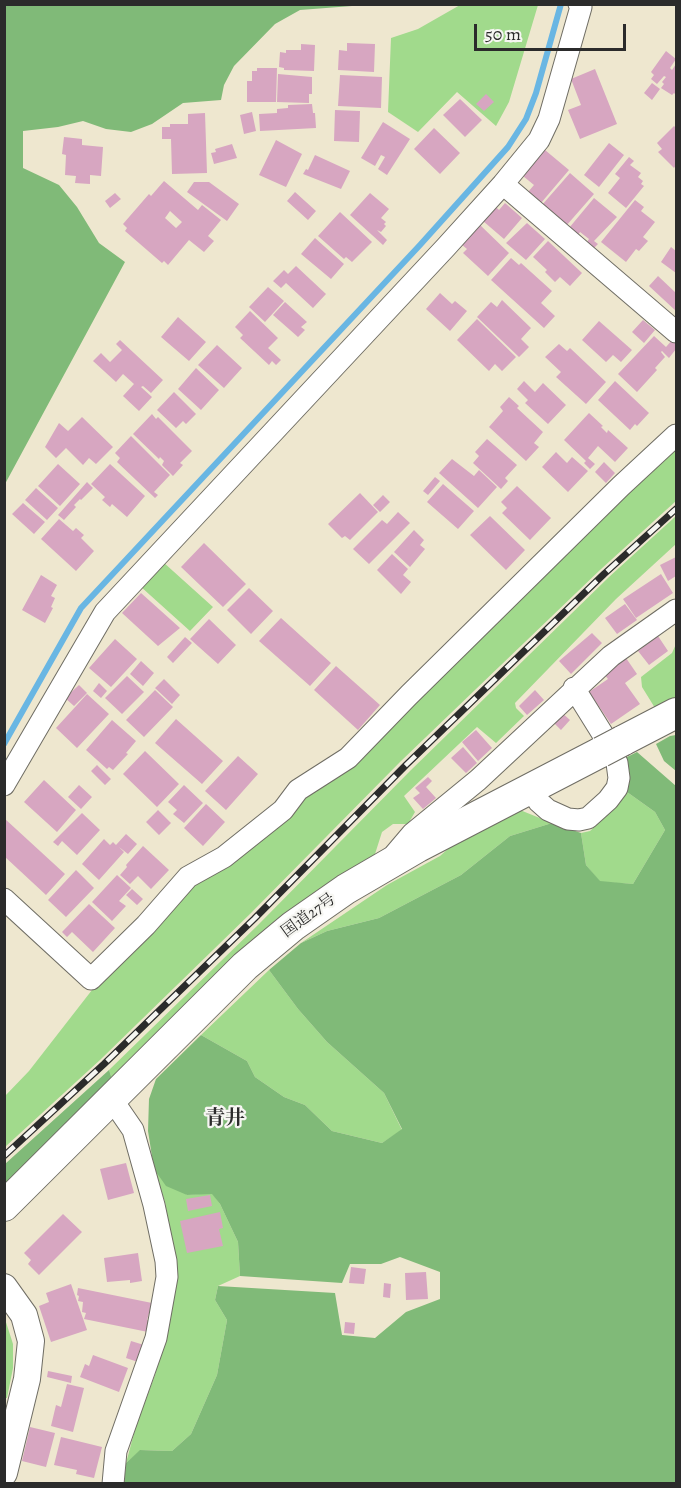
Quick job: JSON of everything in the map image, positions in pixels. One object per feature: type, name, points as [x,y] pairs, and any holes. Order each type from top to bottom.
[{"type":"highway","name":"国道27号","points":[[4,1206],[245,966],[328,901],[385,866],[676,713]]},
{"type":"main road","points":[[4,1287],[24,1315],[31,1341],[27,1379],[4,1473]]},
{"type":"street","points":[[4,785],[105,612],[503,184],[538,140],[549,119],[581,7],[579,4]]},
{"type":"street","points":[[503,184],[676,332]]},
{"type":"street","points":[[4,899],[91,979],[146,925],[188,877],[224,857],[283,810],[298,790],[348,758],[556,550],[676,435]]},
{"type":"street","points":[[385,866],[412,834],[478,780],[610,656],[676,610]]},
{"type":"street","points":[[530,788],[539,802],[548,810],[568,819],[579,820],[588,818],[608,800],[617,788],[619,777],[617,763],[602,733],[574,688]]},
{"type":"street","points":[[111,1098],[132,1130],[154,1205],[166,1261],[167,1277],[156,1338],[116,1450],[113,1484]]},
{"type":"green space","points":[[5,4],[365,5],[300,10],[275,24],[234,66],[224,85],[221,100],[183,103],[152,124],[131,132],[106,129],[83,121],[58,127],[23,131],[23,168],[59,185],[77,207],[99,243],[125,262],[5,484]]},
{"type":"green space","points":[[460,5],[538,5],[509,102],[496,126],[457,92],[418,132],[388,112],[391,38],[418,29]]},
{"type":"green space","points":[[676,444],[676,501],[600,570],[401,761],[251,913],[100,1060],[5,1147],[5,1096],[29,1071],[92,990],[153,931],[194,884],[268,836],[310,790]]},
{"type":"green space","points":[[676,516],[676,544],[616,599],[515,703],[516,708],[524,716],[496,743],[477,727],[404,796],[415,812],[408,824],[393,824],[382,832],[375,854],[369,861],[112,1079],[109,1070],[258,925],[411,770],[609,577]]},
{"type":"green space","points":[[163,562],[213,607],[190,631],[140,586]]},
{"type":"green space","points":[[676,644],[676,697],[655,708],[642,687],[641,677],[672,653]]},
{"type":"green space","points":[[676,735],[676,771],[664,761],[656,744]]},
{"type":"green space","points":[[637,752],[676,786],[676,1483],[124,1484],[126,1463],[140,1450],[172,1451],[191,1434],[217,1375],[227,1320],[215,1300],[218,1286],[335,1293],[342,1335],[375,1338],[406,1312],[440,1299],[440,1272],[400,1257],[381,1264],[350,1264],[342,1283],[240,1276],[238,1242],[220,1204],[212,1194],[187,1195],[166,1186],[154,1169],[148,1131],[149,1099],[156,1079],[201,1035],[247,1061],[255,1077],[284,1097],[305,1105],[332,1131],[382,1143],[402,1129],[384,1093],[327,1042],[298,1009],[269,970],[301,943],[327,931],[379,918],[461,875],[510,836],[552,823],[581,833],[586,865],[600,881],[633,884],[665,830],[655,812],[627,792],[628,778],[625,758]]},
{"type":"green space","points":[[627,792],[655,812],[665,830],[633,884],[600,882],[586,865],[581,833],[590,831],[619,804]]},
{"type":"green space","points":[[520,810],[552,823],[510,836],[461,875],[379,918],[327,931],[301,943],[387,885]]},
{"type":"green space","points":[[269,970],[298,1009],[327,1042],[384,1093],[402,1130],[382,1143],[332,1131],[305,1105],[284,1097],[255,1077],[247,1061],[201,1035]]},
{"type":"green space","points":[[109,1070],[112,1079],[5,1186],[5,1164]]},
{"type":"green space","points":[[154,1169],[187,1195],[212,1193],[220,1204],[238,1242],[240,1276],[218,1286],[215,1300],[227,1320],[217,1375],[191,1434],[172,1451],[141,1450],[126,1463],[136,1426],[155,1375],[175,1294],[176,1267],[165,1202]]},
{"type":"green space","points":[[5,1319],[13,1344],[13,1368],[7,1398],[4,1398]]},
{"type":"building","points":[[347,43],[375,44],[374,72],[338,70],[339,50],[347,51]]},
{"type":"building","points":[[301,44],[315,45],[314,71],[284,70],[279,67],[280,52],[301,50]]},
{"type":"building","points":[[666,51],[676,59],[670,68],[672,70],[676,64],[676,95],[661,88],[666,77],[664,76],[657,84],[651,79],[654,75],[651,72]]},
{"type":"building","points":[[257,68],[277,68],[276,102],[247,102],[247,81],[252,81],[252,71],[257,71]]},
{"type":"building","points":[[595,69],[617,124],[580,139],[568,110],[581,105],[571,79]]},
{"type":"building","points":[[278,74],[312,77],[312,94],[309,94],[309,103],[277,102]]},
{"type":"building","points":[[340,75],[382,77],[381,108],[338,106]]},
{"type":"building","points":[[652,83],[660,89],[652,100],[644,93]]},
{"type":"building","points":[[486,94],[494,102],[484,111],[476,104]]},
{"type":"building","points":[[460,99],[482,120],[465,137],[443,115]]},
{"type":"building","points":[[312,104],[316,128],[260,131],[259,114],[277,113],[277,109],[288,108],[288,105]]},
{"type":"building","points":[[335,110],[360,111],[359,142],[334,141]]},
{"type":"building","points":[[252,112],[256,131],[244,134],[240,115]]},
{"type":"building","points":[[205,113],[207,173],[172,174],[171,139],[162,139],[162,127],[170,127],[170,124],[188,124],[188,114]]},
{"type":"building","points":[[383,122],[410,139],[387,175],[378,169],[385,157],[381,155],[375,166],[361,158]]},
{"type":"building","points":[[674,126],[676,128],[676,165],[674,168],[658,152],[662,149],[657,143]]},
{"type":"building","points":[[434,128],[460,153],[440,174],[414,149]]},
{"type":"building","points":[[64,137],[82,139],[82,145],[103,147],[101,176],[90,175],[90,184],[75,183],[76,176],[65,175],[66,155],[62,154]]},
{"type":"building","points":[[276,140],[302,154],[286,187],[259,175]]},
{"type":"building","points":[[609,143],[624,155],[599,187],[584,175]]},
{"type":"building","points":[[232,144],[237,158],[214,164],[211,153],[216,152],[215,149]]},
{"type":"building","points":[[545,150],[569,170],[541,203],[528,192],[534,185],[523,176]]},
{"type":"building","points":[[315,155],[350,171],[341,189],[303,174],[306,169],[308,170]]},
{"type":"building","points":[[629,157],[634,161],[630,165],[641,173],[638,177],[643,181],[641,184],[644,186],[626,208],[608,193],[620,178],[615,174]]},
{"type":"building","points":[[570,173],[594,194],[566,226],[542,205]]},
{"type":"building","points":[[164,181],[198,210],[202,205],[221,220],[208,236],[214,241],[204,252],[189,240],[168,265],[164,261],[162,263],[125,231],[127,228],[123,224],[149,194],[151,196]],"holes":[[[170,211],[182,222],[176,228],[165,218]]]},
{"type":"building","points":[[194,182],[209,182],[239,204],[227,221],[187,192]]},
{"type":"building","points":[[295,192],[316,211],[308,220],[287,201]]},
{"type":"building","points":[[115,193],[121,199],[110,208],[105,201]]},
{"type":"building","points":[[370,193],[389,209],[381,218],[386,222],[384,224],[386,226],[381,232],[377,230],[387,240],[383,245],[350,215]]},
{"type":"building","points":[[594,198],[617,217],[594,241],[598,244],[594,248],[587,242],[589,239],[569,228]]},
{"type":"building","points":[[635,200],[644,207],[641,211],[655,222],[643,237],[648,241],[639,251],[636,249],[626,262],[601,242]]},
{"type":"building","points":[[505,203],[522,218],[504,239],[483,221],[496,207],[499,210]]},
{"type":"building","points":[[340,212],[372,242],[352,262],[346,257],[344,259],[318,236]]},
{"type":"building","points":[[527,223],[545,239],[526,260],[506,243]]},
{"type":"building","points":[[480,225],[509,253],[488,276],[463,253],[467,249],[461,244]]},
{"type":"building","points":[[315,238],[344,264],[331,279],[301,254]]},
{"type":"building","points":[[548,241],[582,273],[570,286],[560,277],[555,282],[545,272],[547,270],[533,257]]},
{"type":"building","points":[[671,247],[676,251],[676,273],[661,262]]},
{"type":"building","points":[[511,258],[519,265],[521,263],[552,291],[541,303],[555,316],[544,328],[491,280]]},
{"type":"building","points":[[296,266],[326,294],[313,308],[286,283],[281,288],[273,281],[284,270],[288,274]]},
{"type":"building","points":[[658,276],[676,293],[676,311],[649,286]]},
{"type":"building","points":[[268,287],[284,301],[265,322],[249,307]]},
{"type":"building","points":[[440,293],[452,304],[455,301],[467,311],[450,331],[426,309]]},
{"type":"building","points":[[502,300],[531,328],[521,339],[529,347],[519,357],[477,317],[491,302],[497,307]]},
{"type":"building","points":[[285,302],[307,322],[301,327],[305,330],[298,337],[273,315]]},
{"type":"building","points":[[250,311],[278,338],[268,348],[281,360],[276,365],[272,361],[269,365],[240,338],[243,335],[235,327]]},
{"type":"building","points":[[178,317],[206,342],[189,361],[161,337]]},
{"type":"building","points":[[477,319],[516,357],[502,371],[495,364],[489,371],[457,340]]},
{"type":"building","points":[[643,320],[655,330],[644,343],[632,332]]},
{"type":"building","points":[[599,321],[632,350],[621,362],[613,355],[606,362],[582,340]]},
{"type":"building","points":[[654,336],[666,347],[673,339],[676,349],[669,358],[661,352],[665,357],[655,368],[657,370],[637,392],[618,374]]},
{"type":"building","points":[[120,340],[163,380],[151,393],[143,386],[141,387],[152,397],[139,411],[123,396],[134,384],[123,374],[116,382],[93,361],[101,353],[110,362],[122,350],[116,344]]},
{"type":"building","points":[[559,344],[567,351],[570,348],[606,382],[586,404],[556,377],[561,372],[545,357]]},
{"type":"building","points":[[217,345],[242,368],[224,388],[198,365]]},
{"type":"building","points":[[196,368],[219,390],[201,410],[178,389]]},
{"type":"building","points":[[524,381],[535,392],[543,383],[566,405],[548,424],[525,403],[528,400],[517,389]]},
{"type":"building","points":[[615,381],[649,413],[630,430],[598,400]]},
{"type":"building","points":[[174,392],[196,414],[186,424],[183,421],[176,428],[157,410]]},
{"type":"building","points":[[509,397],[519,406],[517,408],[543,432],[534,443],[539,447],[526,461],[489,427],[503,411],[500,407]]},
{"type":"building","points":[[589,413],[607,433],[608,430],[628,448],[615,462],[598,446],[588,458],[595,464],[590,469],[584,463],[586,461],[564,440]]},
{"type":"building","points":[[152,414],[156,419],[158,417],[192,451],[180,463],[183,465],[173,476],[162,465],[164,461],[133,434]]},
{"type":"building","points":[[82,417],[113,447],[96,464],[89,458],[83,465],[66,448],[56,458],[45,447],[59,423],[68,431]]},
{"type":"building","points":[[131,436],[170,475],[154,492],[158,495],[155,498],[117,462],[120,458],[115,453]]},
{"type":"building","points":[[487,439],[517,465],[505,478],[508,481],[501,489],[473,463],[479,456],[475,452]]},
{"type":"building","points":[[556,452],[567,463],[572,457],[588,471],[568,492],[542,467]]},
{"type":"building","points":[[452,459],[474,476],[479,470],[497,487],[478,508],[439,473]]},
{"type":"building","points":[[604,462],[615,473],[606,483],[595,472]]},
{"type":"building","points":[[58,464],[80,484],[60,506],[38,486]]},
{"type":"building","points":[[110,464],[145,496],[127,517],[112,504],[110,507],[102,500],[105,497],[91,484]]},
{"type":"building","points":[[435,477],[440,481],[428,495],[423,491]]},
{"type":"building","points":[[87,482],[93,488],[74,505],[76,507],[64,520],[58,515]]},
{"type":"building","points":[[443,484],[474,511],[458,529],[427,502]]},
{"type":"building","points":[[517,486],[551,518],[530,540],[502,513],[507,508],[501,502]]},
{"type":"building","points":[[36,488],[58,508],[47,520],[25,500]]},
{"type":"building","points":[[360,493],[378,512],[350,540],[345,536],[342,538],[328,524]]},
{"type":"building","points":[[383,495],[390,502],[380,512],[373,505]]},
{"type":"building","points":[[23,503],[45,522],[34,534],[12,514]]},
{"type":"building","points":[[398,512],[410,523],[369,564],[353,549],[382,520],[387,524]]},
{"type":"building","points":[[490,516],[525,550],[506,570],[470,535]]},
{"type":"building","points":[[59,519],[73,531],[76,528],[84,535],[81,538],[94,551],[76,571],[41,539]]},
{"type":"building","points":[[414,530],[424,540],[420,545],[425,549],[410,567],[394,552]]},
{"type":"building","points":[[204,543],[246,584],[223,607],[181,567]]},
{"type":"building","points":[[392,554],[408,569],[403,575],[411,582],[401,594],[377,570]]},
{"type":"building","points":[[676,557],[676,576],[668,581],[660,565]]},
{"type":"building","points":[[661,574],[673,593],[636,618],[623,599]]},
{"type":"building","points":[[41,575],[57,585],[51,596],[55,598],[51,607],[53,608],[45,623],[22,610]]},
{"type":"building","points":[[249,588],[273,611],[251,634],[227,610]]},
{"type":"building","points":[[141,593],[180,628],[158,646],[122,613]]},
{"type":"building","points":[[625,604],[637,620],[617,634],[605,618]]},
{"type":"building","points":[[281,618],[331,663],[310,686],[259,641]]},
{"type":"building","points":[[209,619],[236,645],[218,664],[190,639]]},
{"type":"building","points":[[592,633],[602,643],[571,674],[559,661]]},
{"type":"building","points":[[658,636],[668,651],[649,665],[638,651]]},
{"type":"building","points":[[185,637],[192,643],[173,663],[167,657]]},
{"type":"building","points":[[115,639],[137,659],[111,687],[89,668]]},
{"type":"building","points":[[626,658],[637,674],[625,683],[640,704],[611,724],[589,692],[608,679],[604,674]]},
{"type":"building","points":[[141,661],[154,673],[143,686],[130,674]]},
{"type":"building","points":[[336,666],[380,705],[358,730],[314,690]]},
{"type":"building","points":[[127,676],[144,692],[122,714],[105,698]]},
{"type":"building","points":[[164,679],[180,695],[172,704],[155,688]]},
{"type":"building","points":[[99,683],[107,691],[101,698],[93,691]]},
{"type":"building","points":[[79,685],[87,693],[74,706],[65,698]]},
{"type":"building","points":[[155,690],[173,707],[144,737],[126,720]]},
{"type":"building","points":[[535,690],[544,700],[527,715],[519,706]]},
{"type":"building","points":[[87,694],[109,714],[77,748],[56,728]]},
{"type":"building","points":[[561,712],[570,720],[561,730],[552,721]]},
{"type":"building","points":[[176,719],[223,761],[202,784],[155,743]]},
{"type":"building","points":[[112,720],[136,741],[126,753],[128,754],[113,770],[109,767],[107,769],[86,750]]},
{"type":"building","points":[[476,730],[492,748],[478,761],[462,742]]},
{"type":"building","points":[[463,747],[477,763],[466,773],[451,758]]},
{"type":"building","points":[[145,751],[179,784],[157,807],[123,774]]},
{"type":"building","points":[[238,756],[258,774],[226,810],[205,791]]},
{"type":"building","points":[[97,765],[111,779],[105,785],[91,771]]},
{"type":"building","points":[[428,777],[432,781],[426,787],[436,798],[423,809],[413,798],[420,793],[415,788]]},
{"type":"building","points":[[44,780],[76,810],[57,832],[24,802]]},
{"type":"building","points":[[79,785],[92,797],[81,809],[68,797]]},
{"type":"building","points":[[184,785],[203,803],[184,823],[173,814],[177,810],[168,802]]},
{"type":"building","points":[[206,804],[225,822],[203,846],[184,828]]},
{"type":"building","points":[[158,810],[171,823],[159,835],[146,822]]},
{"type":"building","points":[[82,813],[100,830],[77,855],[62,841],[58,846],[53,842]]},
{"type":"building","points":[[4,818],[65,874],[46,895],[4,856]]},
{"type":"building","points":[[126,834],[137,844],[128,854],[119,847],[124,852],[99,880],[82,864],[104,839],[110,845],[113,842],[116,845]]},
{"type":"building","points":[[143,846],[169,870],[151,889],[138,876],[130,884],[120,875]]},
{"type":"building","points":[[76,870],[94,888],[66,917],[48,900]]},
{"type":"building","points":[[117,875],[131,888],[119,901],[126,906],[112,921],[92,902]]},
{"type":"building","points":[[132,889],[143,899],[137,905],[126,895]]},
{"type":"building","points":[[89,904],[115,928],[93,952],[72,932],[67,937],[62,932]]},
{"type":"building","points":[[126,1163],[134,1193],[108,1200],[100,1169]]},
{"type":"building","points":[[210,1195],[212,1206],[188,1211],[186,1199]]},
{"type":"building","points":[[220,1212],[223,1228],[219,1229],[223,1246],[187,1253],[180,1221]]},
{"type":"building","points":[[63,1214],[82,1232],[39,1275],[28,1264],[31,1260],[24,1253]]},
{"type":"building","points":[[138,1253],[142,1281],[107,1282],[104,1258]]},
{"type":"building","points":[[351,1267],[366,1269],[364,1284],[349,1283]]},
{"type":"building","points":[[426,1272],[428,1299],[406,1300],[405,1273]]},
{"type":"building","points":[[384,1283],[391,1284],[390,1298],[383,1297]]},
{"type":"building","points":[[71,1284],[87,1330],[51,1342],[39,1306],[49,1302],[46,1293]]},
{"type":"building","points":[[78,1288],[152,1303],[147,1320],[150,1321],[148,1332],[84,1319],[86,1313],[82,1312],[83,1302],[78,1301]]},
{"type":"building","points":[[345,1322],[355,1323],[354,1334],[344,1333]]},
{"type":"building","points":[[131,1341],[144,1345],[138,1362],[126,1358]]},
{"type":"building","points":[[93,1355],[128,1368],[119,1392],[80,1377],[85,1364],[89,1366]]},
{"type":"building","points":[[48,1371],[72,1376],[71,1383],[47,1377]]},
{"type":"building","points":[[67,1384],[84,1388],[73,1432],[51,1426],[56,1405],[61,1407]]},
{"type":"building","points":[[30,1427],[55,1433],[46,1467],[22,1461]]},
{"type":"building","points":[[61,1437],[102,1447],[94,1478],[76,1474],[77,1470],[54,1465]]},
{"type":"waterway","points":[[4,744],[81,608],[420,245],[508,147],[526,119],[536,93],[561,4]]},
{"type":"railway","points":[[4,1156],[104,1064],[254,919],[406,765],[604,574],[676,509]]},
{"type":"district","name":"青井","points":[[225,1119]]}]
